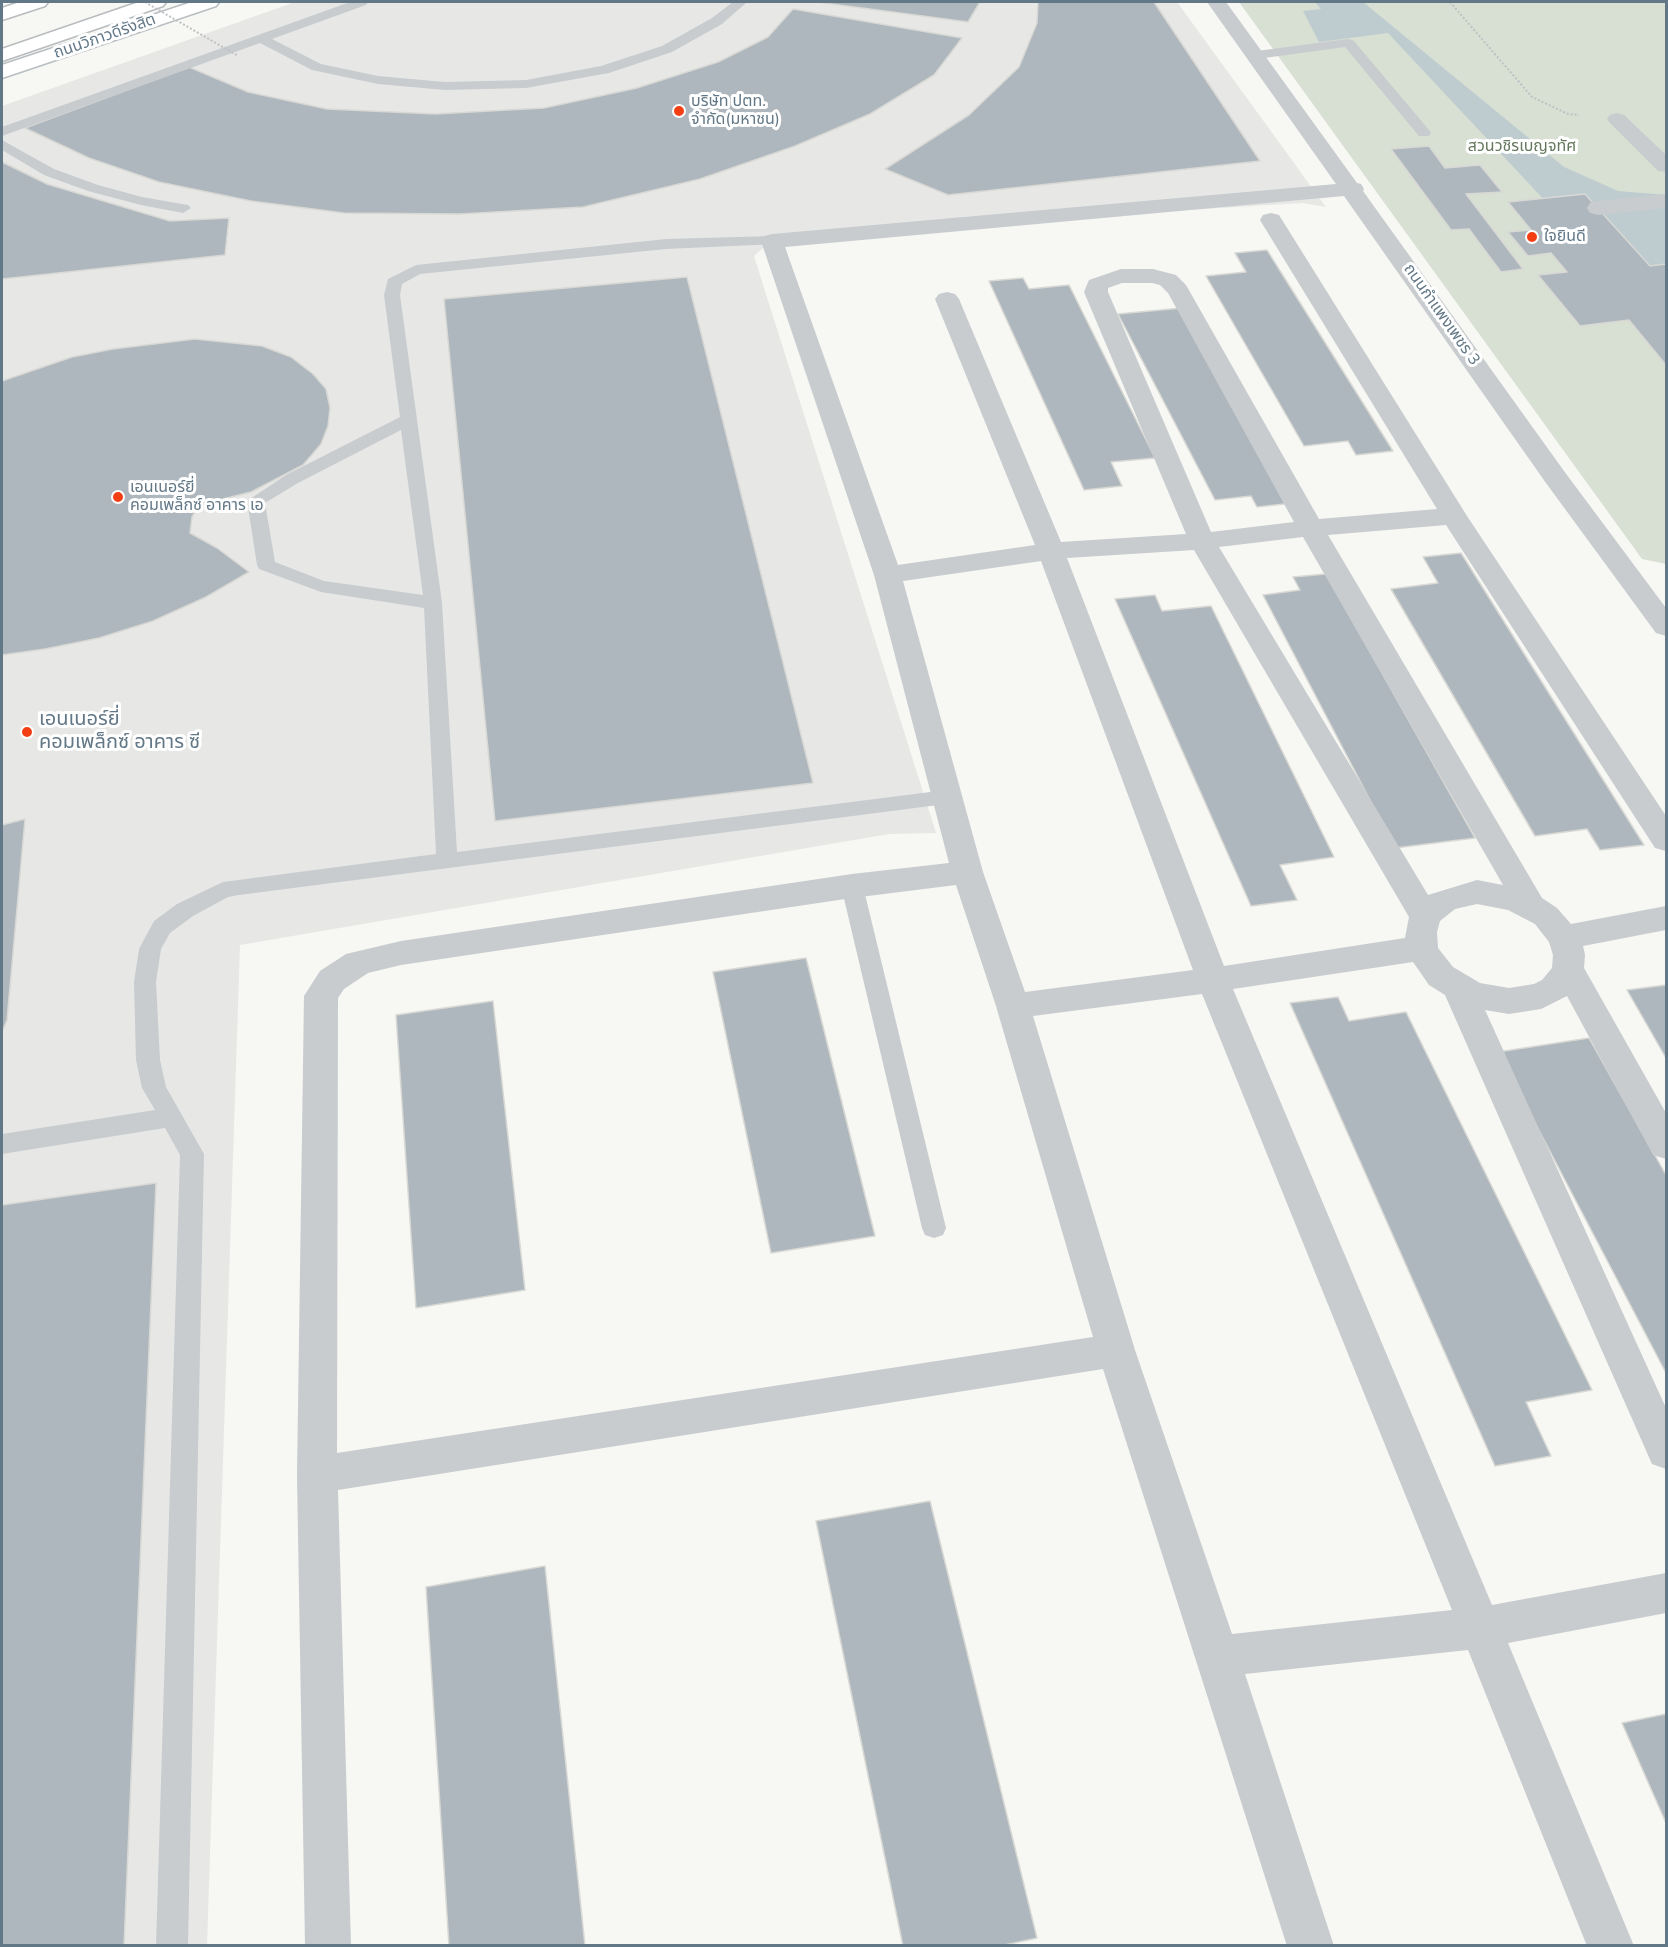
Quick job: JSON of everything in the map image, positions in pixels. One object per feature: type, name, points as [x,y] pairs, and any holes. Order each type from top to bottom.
[{"type":"main road","points":[[2,14],[38,2]]},
{"type":"main road","points":[[2,38],[110,2]]},
{"type":"main road","points":[[2,55],[156,2]]},
{"type":"main road","name":"ถนนวิภาวดีรังสิต","points":[[2,72],[209,2]]},
{"type":"street","name":"ถนนกำแพงเพชร 3","points":[[1217,2],[1353,189],[1555,477],[1658,599],[1666,627]]},
{"type":"street","points":[[1617,119],[1666,166]]},
{"type":"street","points":[[1311,1946],[1116,1350],[1013,1006],[967,872],[888,575],[772,241],[1353,189]]},
{"type":"street","points":[[1598,208],[1666,201]]},
{"type":"street","points":[[1271,220],[1454,516],[1666,840]]},
{"type":"street","points":[[1531,906],[1311,528],[1178,290],[1168,280],[1153,276],[1121,276],[1097,285],[1096,292],[1202,541],[1424,933],[1430,962],[1441,976],[1474,995],[1492,999],[1527,1000],[1554,989],[1563,979],[1566,953]]},
{"type":"street","points":[[947,299],[1051,551],[1212,980],[1611,1946]]},
{"type":"street","points":[[888,575],[1051,551],[1202,541],[1311,528],[1454,516]]},
{"type":"street","points":[[328,1946],[317,1475],[321,996],[332,980],[358,963],[401,953],[852,886],[967,872]]},
{"type":"street","points":[[1013,1006],[1212,980],[1424,933],[1445,900],[1477,892],[1495,894],[1531,906],[1546,916],[1666,1145]]},
{"type":"street","points":[[1566,953],[1666,918]]},
{"type":"street","points":[[1458,987],[1666,1451]]},
{"type":"street","points":[[317,1475],[1116,1350]]},
{"type":"street","points":[[1218,1656],[1480,1628],[1666,1593]]},
{"type":"lane","points":[[2,132],[362,2]]},
{"type":"lane","points":[[260,38],[317,67],[378,80],[445,86],[526,84],[604,70],[668,49],[717,21],[740,2]]},
{"type":"lane","points":[[1257,55],[1348,43],[1424,133]]},
{"type":"lane","points":[[2,144],[49,172],[93,188],[141,201],[183,208]]},
{"type":"lane","points":[[447,862],[433,603],[392,295],[394,282],[416,270],[666,244],[772,241]]},
{"type":"lane","points":[[410,419],[292,479],[256,501],[266,565],[321,586],[433,603]]},
{"type":"lane","points":[[172,1946],[192,1154],[154,1088],[148,1060],[145,982],[150,949],[162,927],[185,910],[223,890],[946,797]]},
{"type":"lane","points":[[852,886],[934,1228]]},
{"type":"lane","points":[[2,1144],[172,1117]]},
{"type":"path","points":[[145,2],[238,56]]},
{"type":"path","points":[[1450,2],[1532,97],[1568,114],[1617,119]]},
{"type":"shaded area","points":[[295,2],[1177,2],[1326,207],[1303,203],[777,235],[754,256],[936,833],[889,834],[240,945],[207,1945],[2,1945],[2,106]]},
{"type":"shaded area","points":[[1315,2],[1363,2],[1564,167],[1618,191],[1666,195],[1666,330],[1388,33],[1319,42],[1303,11],[1321,9]]},
{"type":"green space","name":"สวนวชิรเบญจทัศ","points":[[1239,2],[1666,2],[1666,564],[1642,559]]},
{"type":"building","points":[[817,2],[980,2],[968,22]]},
{"type":"building","points":[[1038,2],[1154,2],[1260,161],[948,195],[885,169],[969,115],[1019,67],[1037,23]]},
{"type":"building","name":"บริษัท ปตท. จำกัด(มหาชน)","points":[[793,9],[962,38],[934,75],[870,114],[795,146],[700,179],[583,207],[460,214],[344,213],[251,201],[159,182],[89,158],[25,128],[189,67],[248,92],[327,109],[435,114],[544,108],[637,88],[718,62],[768,37]]},
{"type":"building","points":[[1429,146],[1445,168],[1480,165],[1502,192],[1466,194],[1523,269],[1501,272],[1469,229],[1451,230],[1391,149]]},
{"type":"building","points":[[2,162],[47,184],[170,221],[229,218],[225,255],[2,279]]},
{"type":"building","points":[[1585,194],[1650,266],[1666,264],[1666,365],[1629,320],[1580,326],[1538,275],[1567,272],[1551,253],[1528,256],[1508,232],[1531,230],[1508,202]]},
{"type":"building","points":[[1267,250],[1393,451],[1356,455],[1348,441],[1304,446],[1206,276],[1246,272],[1235,253]]},
{"type":"building","points":[[687,277],[813,783],[495,821],[444,299]]},
{"type":"building","points":[[1023,278],[1029,289],[1069,285],[1155,458],[1111,462],[1122,486],[1084,490],[989,281]]},
{"type":"building","points":[[1182,308],[1293,503],[1257,507],[1251,496],[1215,500],[1118,314]]},
{"type":"building","name":"เอนเนอร์ยี่ คอมเพล็กซ์ อาคาร เอ","points":[[195,339],[262,346],[291,357],[313,374],[326,389],[330,408],[328,426],[321,444],[303,465],[251,492],[199,505],[192,517],[190,533],[217,548],[249,572],[206,597],[153,621],[99,638],[2,655],[2,381],[72,357],[113,349]]},
{"type":"building","points":[[1461,553],[1644,845],[1600,850],[1587,829],[1535,836],[1391,589],[1438,583],[1423,557]]},
{"type":"building","points":[[1326,574],[1475,838],[1395,848],[1263,595],[1300,590],[1293,577]]},
{"type":"building","points":[[1155,595],[1162,611],[1211,606],[1334,857],[1280,865],[1297,900],[1251,906],[1115,599]]},
{"type":"building","points":[[25,819],[7,1020],[2,1032],[2,825]]},
{"type":"building","points":[[806,958],[875,1236],[771,1253],[713,972]]},
{"type":"building","points":[[1666,985],[1666,1058],[1627,990]]},
{"type":"building","points":[[1338,997],[1349,1021],[1406,1012],[1592,1390],[1526,1402],[1551,1456],[1495,1466],[1290,1003]]},
{"type":"building","points":[[493,1001],[525,1290],[416,1308],[396,1015]]},
{"type":"building","points":[[1589,1038],[1666,1175],[1666,1373],[1498,1052]]},
{"type":"building","points":[[156,1183],[124,1946],[2,1946],[2,1205]]},
{"type":"building","points":[[930,1501],[1037,1938],[1000,1946],[903,1946],[816,1521]]},
{"type":"building","points":[[545,1566],[585,1946],[449,1946],[426,1587]]},
{"type":"building","points":[[1666,1714],[1666,1823],[1622,1723]]},
{"type":"place","name":"บริษัท ปตท. จำกัด(มหาชน)","points":[[679,111]]},
{"type":"place","name":"ใจยินดี","points":[[1532,237]]},
{"type":"place","name":"เอนเนอร์ยี่ คอมเพล็กซ์ อาคาร เอ","points":[[118,497]]},
{"type":"place","name":"เอนเนอร์ยี่ คอมเพล็กซ์ อาคาร ซี","points":[[27,732]]}]
